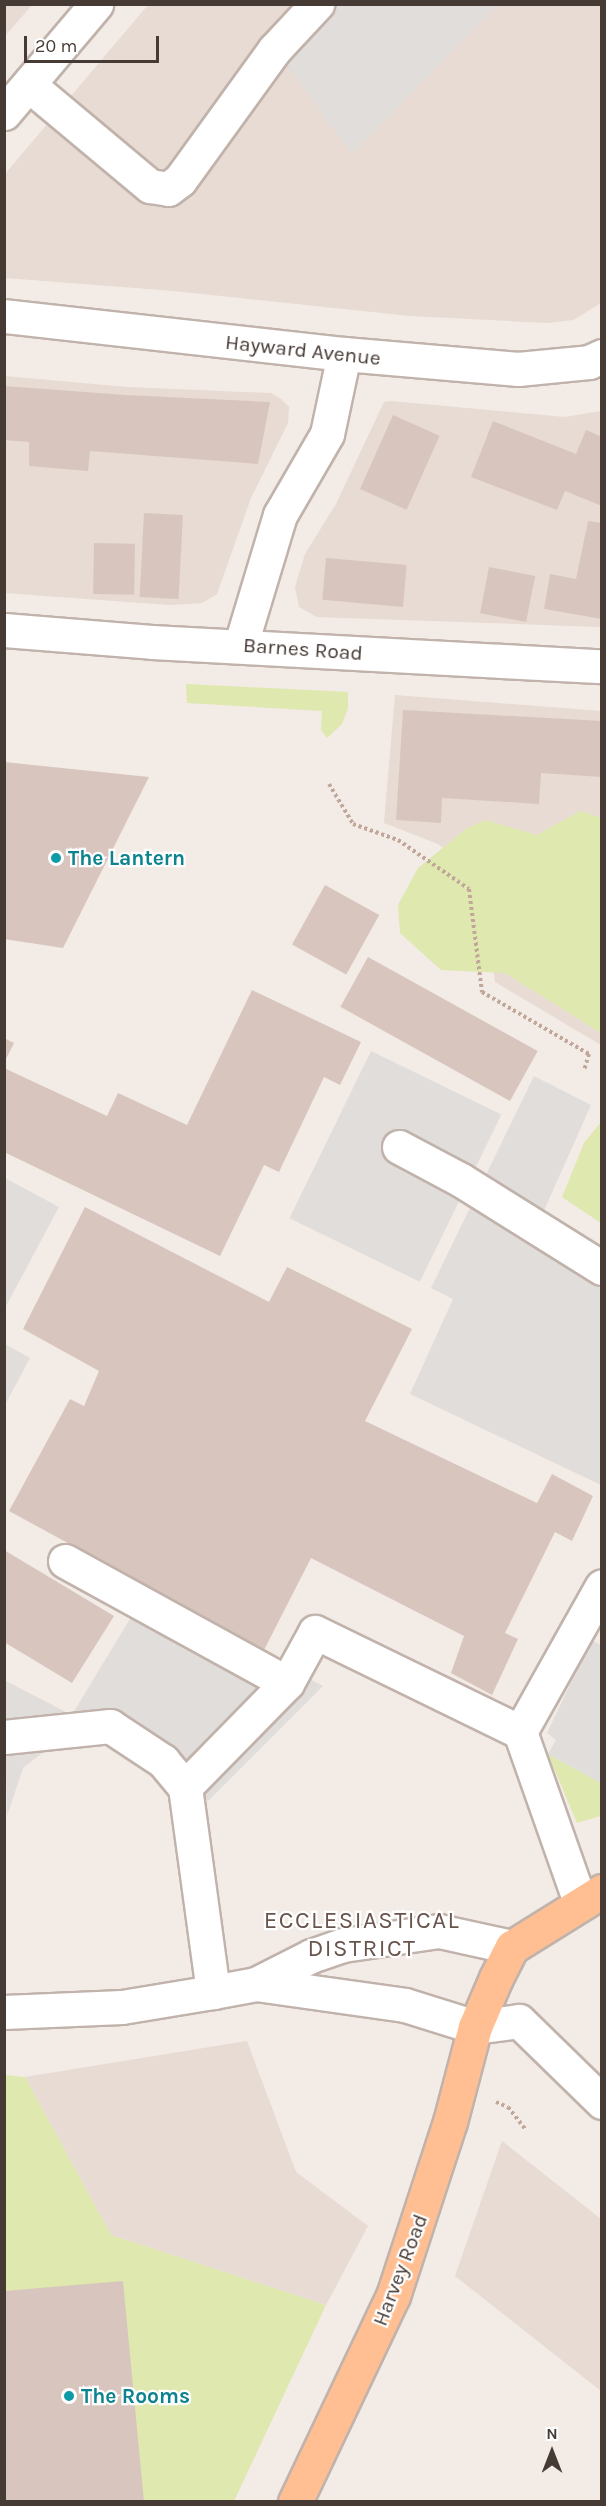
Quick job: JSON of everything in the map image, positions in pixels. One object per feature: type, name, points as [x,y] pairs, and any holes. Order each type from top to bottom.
[{"type":"main road","points":[[512,1947],[591,1897]]},
{"type":"main road","name":"Harvey Road","points":[[295,2502],[393,2296],[450,2122],[476,2027],[512,1947]]},
{"type":"street","points":[[4,113],[96,4]]},
{"type":"street","points":[[28,86],[150,186],[168,189],[180,180],[275,49],[317,4]]},
{"type":"street","name":"Hayward Avenue","points":[[4,316],[345,354],[518,369],[589,362],[602,356]]},
{"type":"street","points":[[241,644],[280,515],[327,434],[345,354]]},
{"type":"street","name":"Barnes Road","points":[[4,630],[152,642],[241,644],[602,666]]},
{"type":"street","points":[[399,1147],[461,1180],[602,1268]]},
{"type":"street","points":[[65,1561],[287,1683]]},
{"type":"street","points":[[520,1732],[602,1586]]},
{"type":"street","points":[[185,1787],[287,1683],[315,1632],[520,1732],[591,1897]]},
{"type":"street","points":[[4,1737],[110,1726],[163,1761],[185,1787],[213,1992]]},
{"type":"street","points":[[4,2012],[122,2007],[256,1984],[311,1956],[343,1945],[439,1931],[512,1947]]},
{"type":"street","points":[[256,1984],[405,2005],[476,2027],[519,2021],[602,2102]]},
{"type":"path","points":[[329,784],[353,824],[398,840],[469,889],[482,992],[589,1054],[584,1070]]},
{"type":"path","points":[[490,2100],[508,2107],[525,2129]]},
{"type":"shaded area","points":[[4,5],[32,5],[5,36]]},
{"type":"shaded area","points":[[148,5],[601,5],[601,303],[573,320],[547,323],[410,316],[174,291],[5,278],[5,174]]},
{"type":"shaded area","points":[[317,5],[497,5],[352,154],[275,49]]},
{"type":"shaded area","points":[[4,376],[127,387],[271,393],[289,407],[288,423],[251,498],[217,594],[202,603],[169,605],[5,593]]},
{"type":"shaded area","points":[[384,402],[565,417],[601,411],[601,627],[317,617],[299,607],[295,587],[305,554],[336,504]]},
{"type":"shaded area","points":[[395,695],[601,711],[601,1045],[495,982],[480,877],[438,844],[384,823]]},
{"type":"shaded area","points":[[371,1051],[501,1115],[420,1282],[289,1218]]},
{"type":"shaded area","points":[[534,1076],[591,1105],[542,1215],[601,1252],[601,1485],[410,1394],[453,1299],[431,1288]]},
{"type":"shaded area","points":[[5,1178],[59,1207],[5,1308]]},
{"type":"shaded area","points":[[5,1344],[30,1358],[5,1405]]},
{"type":"shaded area","points":[[145,1594],[323,1686],[208,1801],[73,1713]]},
{"type":"shaded area","points":[[591,1640],[601,1645],[601,1783],[548,1754],[556,1740],[547,1733]]},
{"type":"shaded area","points":[[4,1680],[64,1711],[70,1747],[42,1753],[23,1768],[7,1816]]},
{"type":"shaded area","points":[[247,2041],[296,2172],[368,2226],[326,2305],[111,2235],[25,2077]]},
{"type":"shaded area","points":[[502,2141],[601,2219],[601,2391],[455,2276]]},
{"type":"green space","points":[[186,684],[348,692],[348,708],[342,724],[327,738],[321,730],[322,711],[187,703]]},
{"type":"green space","points":[[580,811],[601,818],[601,1033],[505,973],[441,970],[400,933],[398,905],[418,868],[466,829],[485,820],[537,835]]},
{"type":"green space","points":[[601,1122],[602,1223],[562,1197],[584,1143]]},
{"type":"green space","points":[[548,1754],[601,1783],[601,1816],[577,1823]]},
{"type":"green space","points":[[5,2075],[25,2077],[111,2235],[326,2305],[234,2501],[5,2502]]},
{"type":"building","points":[[4,386],[270,402],[258,464],[90,451],[88,471],[29,466],[29,442],[4,440]]},
{"type":"building","points":[[393,415],[440,436],[407,510],[360,489]]},
{"type":"building","points":[[493,421],[576,454],[586,430],[602,437],[602,506],[565,491],[557,510],[471,477]]},
{"type":"building","points":[[144,513],[183,515],[179,599],[140,597]]},
{"type":"building","points":[[588,521],[602,523],[602,619],[544,609],[550,574],[576,579]]},
{"type":"building","points":[[94,543],[135,544],[134,595],[93,594]]},
{"type":"building","points":[[326,558],[407,565],[403,607],[322,600]]},
{"type":"building","points":[[489,567],[535,576],[526,622],[480,613]]},
{"type":"building","points":[[403,710],[602,721],[602,777],[541,773],[539,804],[442,798],[441,823],[396,820]]},
{"type":"building","name":"The Lantern","points":[[4,762],[149,777],[63,948],[4,939]]},
{"type":"building","points":[[325,885],[379,915],[346,975],[292,944]]},
{"type":"building","points":[[368,957],[538,1051],[510,1101],[340,1007]]},
{"type":"building","points":[[252,990],[361,1042],[340,1085],[324,1077],[279,1172],[264,1165],[220,1256],[4,1152],[4,1068],[107,1116],[118,1093],[187,1125]]},
{"type":"building","points":[[4,1038],[14,1043],[4,1063]]},
{"type":"building","points":[[85,1207],[269,1302],[287,1267],[412,1329],[365,1421],[537,1503],[552,1474],[593,1496],[572,1541],[555,1532],[505,1633],[518,1639],[492,1695],[451,1673],[464,1636],[311,1558],[264,1650],[9,1511],[70,1399],[84,1406],[99,1371],[23,1329]]},
{"type":"building","points":[[4,1550],[114,1616],[72,1683],[4,1642]]},
{"type":"building","name":"The Rooms","points":[[123,2281],[144,2502],[4,2502],[4,2291]]},
{"type":"place","name":"The Lantern","points":[[56,858]]},
{"type":"place","name":"The Rooms","points":[[69,2396]]},
{"type":"district","name":"ECCLESIASTICAL DISTRICT","points":[[362,1935]]}]
